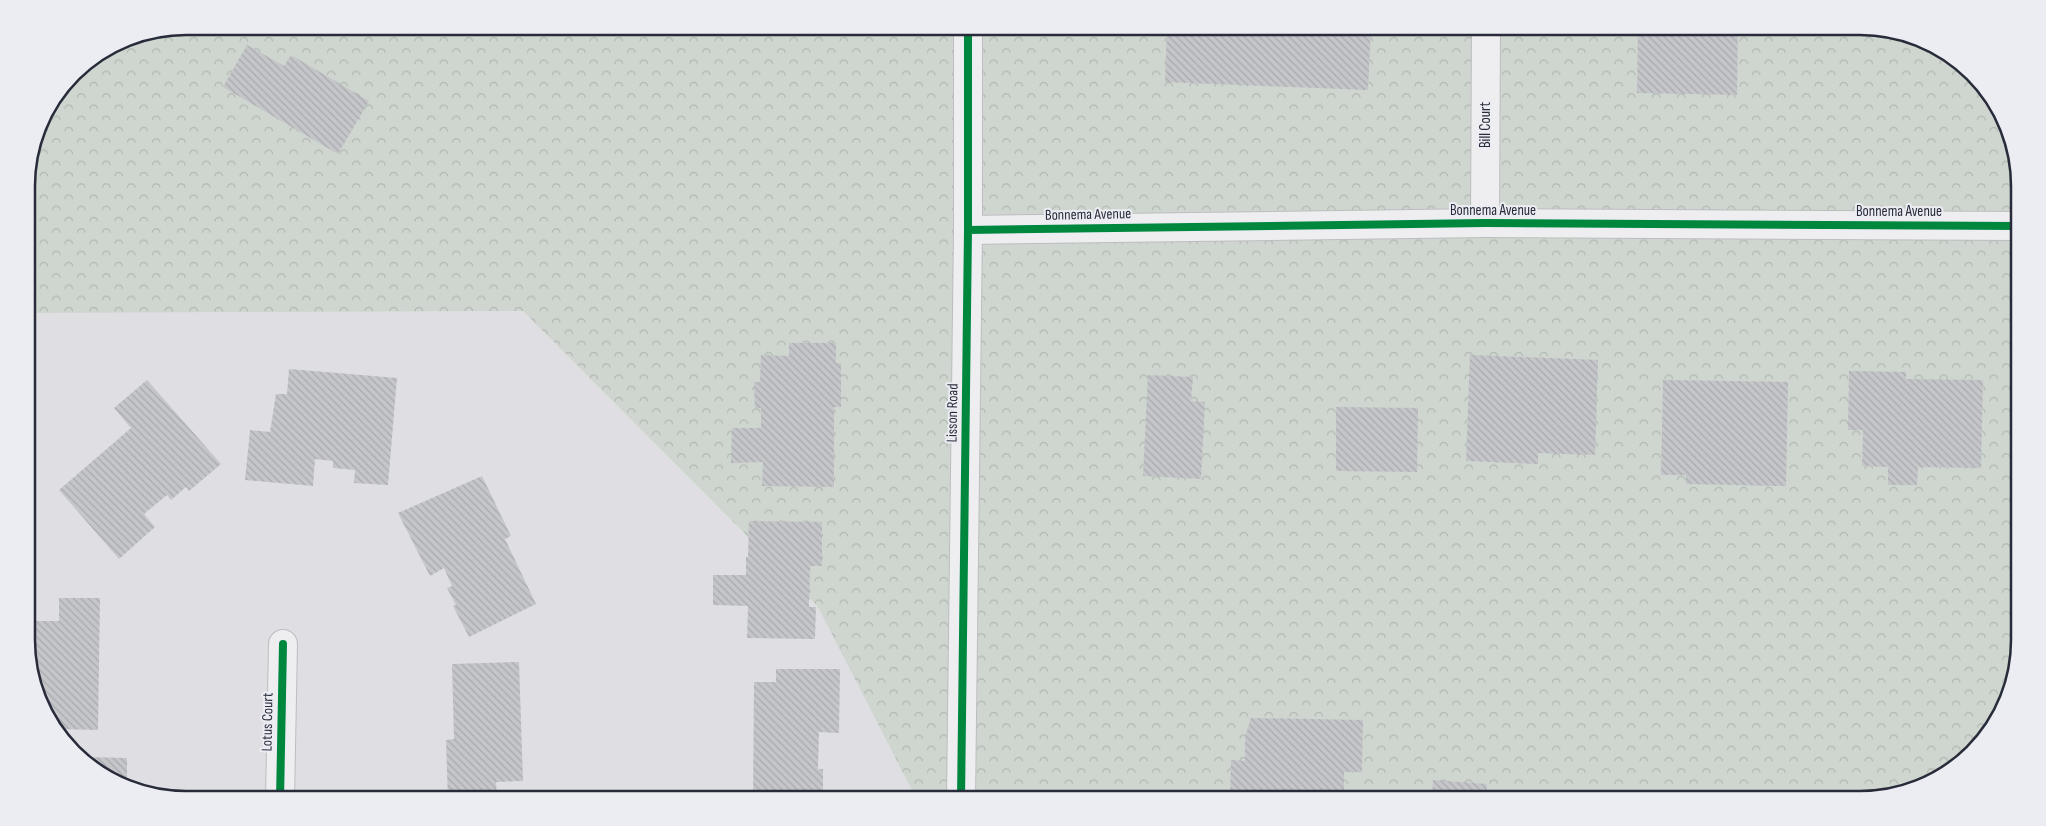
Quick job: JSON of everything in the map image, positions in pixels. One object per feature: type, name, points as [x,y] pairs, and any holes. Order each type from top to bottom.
[{"type":"street","name":"Lisson Road","points":[[961,791],[968,230],[968,35]]},
{"type":"street","name":"Bill Court","points":[[1485,223],[1486,35]]},
{"type":"street","name":"Bonnema Avenue","points":[[968,230],[1485,223],[2011,226]]},
{"type":"street","name":"Lotus Court","points":[[280,791],[283,644]]},
{"type":"green space","points":[[1860,35],[1880,36],[1899,40],[1944,60],[1980,94],[1999,128],[2010,166],[2011,650],[2008,669],[2003,688],[1986,724],[1952,760],[1918,779],[1899,786],[1870,791],[912,791],[818,607],[523,311],[35,313],[35,176],[40,147],[55,111],[66,94],[87,73],[102,60],[119,51],[147,40],[166,36]]},
{"type":"building","points":[[1167,35],[1371,35],[1368,90],[1165,82]]},
{"type":"building","points":[[1638,35],[1738,35],[1737,95],[1637,93]]},
{"type":"building","points":[[247,45],[284,66],[291,55],[369,101],[338,154],[223,87]]},
{"type":"building","points":[[789,343],[836,343],[836,363],[841,363],[841,407],[834,407],[834,487],[762,486],[763,462],[731,463],[732,428],[761,428],[761,408],[755,408],[754,382],[760,382],[761,355],[789,356]]},
{"type":"building","points":[[1470,355],[1598,360],[1595,455],[1538,453],[1538,464],[1466,461]]},
{"type":"building","points":[[289,369],[397,378],[388,485],[354,483],[355,470],[333,468],[333,461],[315,459],[313,486],[245,480],[250,430],[270,432],[276,394],[287,394]]},
{"type":"building","points":[[1849,371],[1906,372],[1906,379],[1983,380],[1981,468],[1918,467],[1917,485],[1888,485],[1888,467],[1862,466],[1863,430],[1848,430]]},
{"type":"building","points":[[1148,375],[1193,377],[1191,401],[1205,402],[1201,479],[1143,476]]},
{"type":"building","points":[[147,380],[221,464],[189,491],[186,487],[171,500],[167,495],[144,514],[155,527],[119,559],[59,490],[131,428],[114,408]]},
{"type":"building","points":[[1663,380],[1788,382],[1786,486],[1686,484],[1686,475],[1661,475]]},
{"type":"building","points":[[1336,407],[1418,408],[1417,472],[1336,471]]},
{"type":"building","points":[[482,476],[511,536],[505,539],[536,604],[469,637],[453,606],[456,605],[447,588],[452,586],[444,568],[430,576],[398,513]]},
{"type":"building","points":[[749,521],[822,522],[822,566],[810,566],[809,607],[816,607],[815,639],[747,638],[748,606],[713,605],[713,575],[746,575]]},
{"type":"building","points":[[59,598],[100,598],[98,730],[64,729],[51,707],[43,688],[35,650],[35,621],[59,621]]},
{"type":"building","points":[[519,662],[523,781],[496,782],[496,791],[448,791],[446,740],[454,739],[452,664]]},
{"type":"building","points":[[776,669],[840,669],[839,733],[819,732],[818,769],[823,769],[823,791],[753,791],[754,682],[776,682]]},
{"type":"building","points":[[1251,718],[1363,720],[1362,772],[1344,772],[1344,791],[1230,791],[1231,760],[1245,761],[1245,737]]},
{"type":"building","points":[[92,757],[127,758],[127,778],[102,766]]},
{"type":"building","points":[[1433,780],[1487,784],[1487,791],[1432,791]]},
{"type":"cycle path","points":[[961,791],[968,230],[968,35]]},
{"type":"cycle path","points":[[968,230],[1485,223],[2011,226]]},
{"type":"cycle path","points":[[280,791],[283,644]]}]
